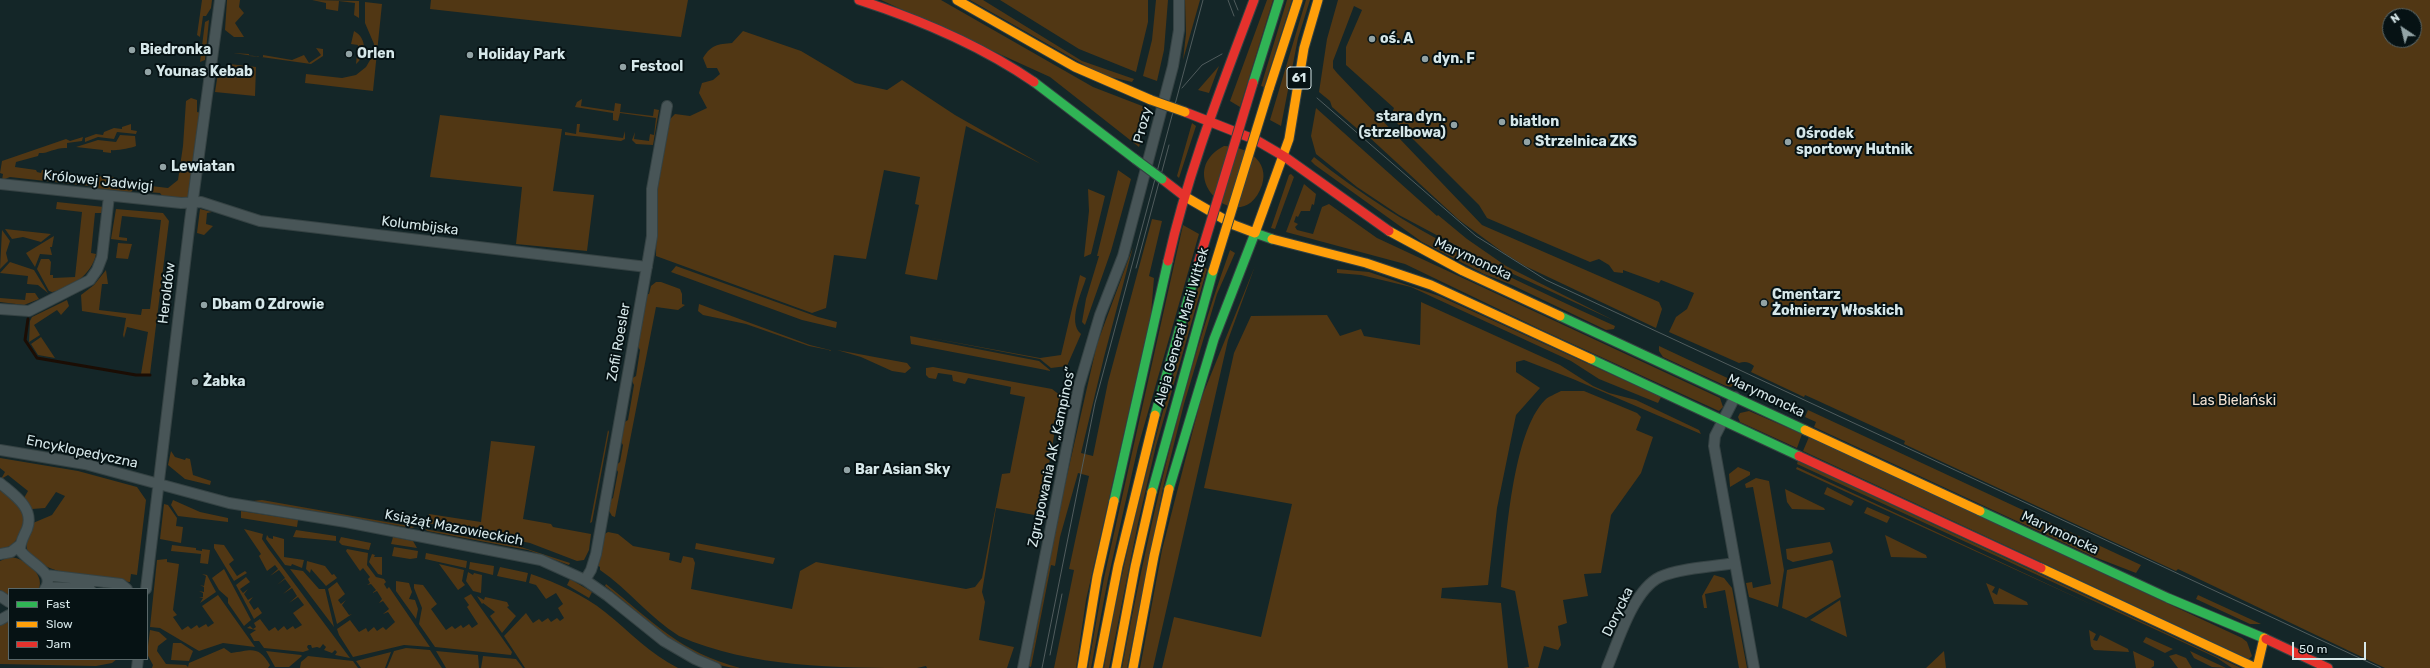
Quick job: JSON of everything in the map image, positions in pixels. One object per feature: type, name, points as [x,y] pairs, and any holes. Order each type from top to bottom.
[{"type":"main road","points":[[859,0],[938,28],[1001,61],[1057,98],[1184,196],[1234,225],[1280,242],[1366,263],[1431,285],[2256,668],[2264,638]]},
{"type":"main road","name":"Marymoncka","points":[[957,0],[1064,64],[1109,85],[1185,112],[1256,140],[1284,157],[1379,224],[1415,246],[1584,328],[1646,355],[2174,601],[2264,638],[2328,668]]},
{"type":"main road","points":[[1082,668],[1097,577],[1184,196],[1208,121],[1254,0]]},
{"type":"main road","name":"Aleja Generał Marii Wittek","points":[[1098,668],[1108,606],[1144,453],[1198,264],[1279,0]]},
{"type":"main road","name":"Aleja Generał Marii Wittek","points":[[1116,668],[1124,615],[1159,458],[1213,271],[1298,0]]},
{"type":"main road","name":"61","points":[[1284,157],[1304,48],[1318,0]]},
{"type":"main road","points":[[1133,668],[1156,544],[1194,393],[1221,316],[1284,157]]},
{"type":"street","name":"Heroldów","points":[[146,588],[193,203],[220,0]]},
{"type":"street","name":"Prozy","points":[[1123,256],[1173,66],[1179,30],[1179,0]]},
{"type":"street","name":"Zofii Roesler","points":[[585,580],[591,570],[596,554],[647,267],[652,236],[652,189],[667,106]]},
{"type":"street","name":"Królowej Jadwigi","points":[[0,184],[193,203]]},
{"type":"street","points":[[0,309],[30,310],[90,280],[97,270],[102,256],[110,196]]},
{"type":"street","name":"Kolumbijska","points":[[193,203],[206,203],[260,220],[647,267]]},
{"type":"street","name":"Zgrupowania AK „Kampinos”","points":[[1023,668],[1079,386],[1100,315],[1123,256]]},
{"type":"street","points":[[1735,397],[1715,436],[1714,446],[1754,668]]},
{"type":"street","name":"Encyklopedyczna","points":[[0,450],[85,464],[158,484]]},
{"type":"street","points":[[0,483],[23,503],[29,515],[28,527],[20,546],[11,552],[0,554]]},
{"type":"street","name":"Książąt Mazowieckich","points":[[158,484],[236,504],[346,522],[524,556],[555,566],[585,580],[608,596],[664,641],[694,659],[716,668]]},
{"type":"street","points":[[20,546],[22,554],[46,575],[61,582],[86,588]]},
{"type":"street","name":"Dorycka","points":[[1607,668],[1637,600],[1651,582],[1669,575],[1734,563]]},
{"type":"street","points":[[46,575],[46,588],[61,582],[121,584],[126,588]]},
{"type":"green space","points":[[202,0],[212,0],[211,8],[206,16],[203,16],[200,37],[197,35]]},
{"type":"green space","points":[[227,0],[240,0],[239,7],[244,13],[235,23],[244,37],[234,37],[225,30]]},
{"type":"green space","points":[[312,0],[359,1],[359,18],[354,15],[355,3],[339,1],[338,11],[326,9],[326,3]]},
{"type":"green space","points":[[431,0],[688,0],[681,37],[430,9]]},
{"type":"green space","points":[[881,0],[941,0],[1093,87],[1150,109],[1139,147],[1050,77]]},
{"type":"green space","points":[[970,0],[983,0],[1082,61],[1134,79],[1132,82],[1102,75]]},
{"type":"green space","points":[[1000,0],[1148,0],[1148,22],[1136,72],[1079,49]]},
{"type":"green space","points":[[1156,0],[1168,0],[1164,50],[1157,81],[1143,76],[1152,40]]},
{"type":"green space","points":[[1185,0],[1200,0],[1183,60],[1186,34]]},
{"type":"green space","points":[[1267,0],[1273,0],[1240,107],[1230,101]]},
{"type":"green space","points":[[1287,0],[1292,0],[1264,87],[1261,86]]},
{"type":"green space","points":[[1306,0],[1310,0],[1298,38],[1281,126],[1270,120]]},
{"type":"green space","name":"Las Bielański","points":[[1338,0],[2430,0],[2430,668],[2385,668],[2178,569],[2176,571],[1904,444],[1905,441],[1751,372],[1754,366],[1750,364],[1745,362],[1739,363],[1669,332],[1676,317],[1687,309],[1694,293],[1661,280],[1659,283],[1623,270],[1623,273],[1614,272],[1609,265],[1599,259],[1590,262],[1487,218],[1479,205],[1395,121],[1390,118],[1394,108],[1346,65],[1346,47],[1362,10],[1354,6],[1333,61],[1333,68],[1337,73],[1482,225],[1659,302],[1662,309],[1656,328],[1525,266],[1504,253],[1459,220],[1369,137],[1368,138],[1332,107],[1330,101],[1319,92],[1327,39]]},
{"type":"green space","points":[[365,2],[382,4],[373,91],[305,83],[306,74],[342,78],[356,75],[366,67],[373,55],[374,44],[365,23]]},
{"type":"green space","points":[[209,20],[205,60],[200,62],[205,22]]},
{"type":"green space","points":[[354,31],[361,38],[364,47],[362,56],[356,64],[358,45],[351,44]]},
{"type":"green space","points":[[743,31],[801,51],[855,83],[887,90],[902,80],[955,115],[1041,164],[966,126],[937,280],[905,274],[919,205],[915,204],[920,177],[884,170],[866,259],[834,255],[826,308],[812,313],[656,256],[657,189],[670,119],[675,114],[690,116],[707,108],[699,93],[702,83],[713,80],[720,74],[717,68],[707,68],[703,58],[709,50],[715,46],[732,43]]},
{"type":"green space","points":[[316,48],[323,49],[323,56],[311,64],[260,57],[263,57],[263,55],[292,60],[304,55],[309,63],[321,55]]},
{"type":"green space","points":[[229,64],[256,67],[255,96],[215,92],[218,73],[229,67]]},
{"type":"green space","points":[[1219,66],[1209,93],[1198,90]]},
{"type":"green space","points":[[191,98],[197,100],[197,112],[201,113],[189,196],[184,199],[163,197],[160,193],[148,192],[151,186],[168,188],[178,180],[183,146],[186,101]]},
{"type":"green space","points":[[582,99],[581,106],[614,111],[615,103],[621,104],[620,112],[653,116],[654,109],[659,110],[653,145],[636,144],[632,140],[635,132],[634,139],[649,141],[650,134],[654,135],[656,118],[620,113],[618,121],[613,120],[613,113],[575,107],[577,102]]},
{"type":"green space","points":[[1316,108],[1437,216],[1438,215],[1467,239],[1506,266],[1615,321],[1487,262],[1399,215],[1357,187],[1316,154],[1311,136]]},
{"type":"green space","points":[[440,115],[562,129],[553,191],[594,195],[587,251],[516,244],[522,187],[430,177]]},
{"type":"green space","points":[[1192,123],[1196,126],[1179,178],[1177,176]]},
{"type":"green space","points":[[131,124],[131,130],[137,131],[136,134],[117,132],[114,139],[98,137],[85,142],[85,138],[96,134],[103,135],[104,132],[114,128],[122,129],[122,127]]},
{"type":"green space","points":[[577,124],[580,124],[579,132],[623,138],[625,131],[625,139],[621,141],[565,135],[565,132],[576,134]]},
{"type":"green space","points":[[120,135],[135,136],[136,146],[111,150],[111,153],[103,152],[103,150],[76,147],[98,140],[116,142]]},
{"type":"green space","points":[[83,137],[82,141],[67,143],[67,148],[59,148],[39,153],[38,156],[16,162],[15,167],[36,170],[37,172],[41,173],[42,170],[60,172],[60,175],[68,175],[69,173],[95,178],[95,176],[114,177],[113,180],[143,185],[144,191],[133,190],[129,194],[94,190],[90,186],[10,177],[2,180],[3,174],[0,173],[2,161],[66,139],[70,141]]},
{"type":"green space","points":[[1224,146],[1248,152],[1254,156],[1263,169],[1264,176],[1262,185],[1253,201],[1240,207],[1227,205],[1215,198],[1207,186],[1204,172],[1209,158]]},
{"type":"green space","points":[[1314,157],[1348,183],[1421,230],[1497,271],[1615,326],[1614,329],[1606,330],[1512,285],[1484,274],[1422,242],[1315,165],[1311,161]]},
{"type":"green space","points":[[1118,170],[1131,179],[1111,251],[1085,325],[1082,322],[1086,299],[1099,256],[1097,256]]},
{"type":"green space","points":[[1291,174],[1294,177],[1275,229],[1271,228],[1289,175]]},
{"type":"green space","points":[[1304,184],[1316,194],[1314,205],[1312,204],[1310,211],[1301,211],[1298,217],[1296,216],[1294,222],[1298,224],[1295,227],[1297,230],[1313,234],[1322,207],[1329,204],[1377,238],[1720,398],[1723,407],[1719,411],[1542,330],[1405,264],[1286,232]]},
{"type":"green space","points":[[1088,189],[1105,196],[1091,254],[1084,257],[1089,211]]},
{"type":"green space","points":[[57,202],[104,207],[103,213],[95,213],[91,253],[96,254],[90,268],[86,274],[74,283],[52,292],[49,291],[37,269],[41,259],[49,259],[51,262],[50,275],[53,275],[53,278],[75,277],[82,212],[56,209]]},
{"type":"green space","points":[[116,209],[163,213],[169,221],[150,374],[141,374],[148,332],[127,327],[124,338],[123,335],[126,318],[82,311],[81,295],[94,285],[106,270],[108,284],[102,284],[99,310],[141,315],[142,309],[150,309],[161,220],[122,216],[119,237],[127,238],[127,241],[111,239]]},
{"type":"green space","points":[[200,209],[212,212],[207,213],[206,224],[213,226],[204,235],[197,233]]},
{"type":"green space","points":[[1152,219],[1162,221],[1149,276],[1154,278],[1151,314],[1086,600],[1076,668],[1054,668],[1074,570],[1069,569],[1089,476],[1078,473],[1060,537],[1055,566],[1051,565],[1031,667],[1029,666],[1063,493],[1097,344],[1133,247],[1081,453],[1093,456],[1108,382]]},
{"type":"green space","points":[[1183,225],[1199,234],[1138,447],[1108,579],[1091,668],[1088,668],[1104,578]]},
{"type":"green space","points":[[5,229],[51,234],[41,242],[23,237],[12,239]]},
{"type":"green space","points":[[2,230],[10,241],[6,253],[8,261],[0,269]]},
{"type":"green space","points":[[54,236],[52,247],[50,247],[52,255],[40,254],[35,267],[26,253]]},
{"type":"green space","points":[[118,243],[132,244],[128,259],[116,258]]},
{"type":"green space","points":[[1230,250],[1235,253],[1217,294],[1184,404],[1163,488],[1127,668],[1122,668],[1143,562],[1181,405],[1212,301]]},
{"type":"green space","points":[[10,262],[34,270],[48,293],[38,285],[27,284],[28,276],[0,273]]},
{"type":"green space","points":[[676,266],[818,317],[837,322],[836,328],[802,320],[671,272]]},
{"type":"green space","points":[[1255,266],[1228,340],[1153,668],[1140,668],[1162,550],[1201,399]]},
{"type":"green space","points":[[1204,267],[1207,269],[1156,446],[1138,523],[1109,668],[1104,668],[1113,617],[1148,466]]},
{"type":"green space","points":[[1337,269],[1369,272],[1439,296],[1661,397],[1658,403],[1599,379],[1571,361],[1411,287],[1361,275],[1337,273]]},
{"type":"green space","points":[[1080,275],[1086,278],[1075,315],[1077,329],[1081,334],[1067,366],[1051,368],[1040,359],[926,337],[1040,358],[1061,355]]},
{"type":"green space","points":[[656,282],[661,282],[680,289],[682,294],[682,304],[685,305],[678,310],[656,307],[615,517],[612,516],[608,509],[609,501],[613,498],[618,472],[615,466],[620,462],[623,445],[620,440],[623,423],[628,420],[634,385],[631,379],[636,376],[640,350],[637,345],[647,294],[649,294],[651,286]]},
{"type":"green space","points":[[26,293],[35,293],[39,299],[24,305],[0,302],[0,298],[25,300]]},
{"type":"green space","points":[[67,300],[69,306],[61,315],[57,310],[34,325],[40,335],[29,342],[30,321],[32,317]]},
{"type":"green space","points":[[1421,302],[1560,365],[1593,386],[1609,393],[1636,400],[1699,430],[1701,434],[1573,379],[1524,360],[1516,362],[1516,372],[1540,388],[1516,415],[1497,508],[1488,585],[1442,588],[1441,598],[1501,603],[1508,668],[1162,668],[1174,617],[1261,637],[1292,504],[1204,488],[1234,353],[1251,316],[1327,315],[1340,336],[1361,329],[1364,336],[1420,345]]},
{"type":"green space","points":[[699,304],[810,345],[834,351],[809,346],[746,324],[703,315],[698,311]]},
{"type":"green space","points":[[910,336],[1039,361],[1051,371],[911,344]]},
{"type":"green space","points":[[41,337],[55,358],[38,355],[31,344]]},
{"type":"green space","points":[[1659,346],[1736,382],[1731,387],[1726,386],[1663,357],[1659,351]]},
{"type":"green space","points":[[837,350],[907,363],[911,368],[905,373],[892,371],[861,357]]},
{"type":"green space","points":[[933,367],[1052,389],[1061,396],[1040,516],[996,508],[982,592],[985,602],[979,640],[1014,647],[1007,668],[927,668],[926,666],[917,668],[856,668],[795,664],[765,660],[707,647],[679,636],[668,629],[600,570],[600,567],[597,565],[603,535],[608,532],[618,534],[633,546],[670,553],[669,560],[681,563],[683,556],[693,558],[695,563],[691,589],[792,609],[800,571],[816,562],[966,589],[975,587],[982,578],[1002,474],[1010,473],[1025,397],[1010,394],[1011,387],[968,378],[965,384],[953,381],[952,375],[938,373],[936,379],[929,378],[926,375],[926,368]]},
{"type":"green space","points":[[1561,391],[1584,391],[1637,413],[1641,417],[1636,430],[1653,437],[1641,473],[1611,515],[1601,573],[1584,574],[1588,596],[1563,600],[1567,623],[1558,626],[1561,645],[1558,650],[1544,646],[1538,668],[1523,668],[1529,667],[1515,591],[1501,587],[1508,516],[1512,489],[1525,437],[1534,416],[1545,400]]},
{"type":"green space","points":[[1808,410],[2141,565],[2136,573],[2092,556],[1814,427],[1816,422],[1805,417]]},
{"type":"green space","points":[[1749,411],[1802,434],[1797,448],[1740,422],[1738,417],[1740,413]]},
{"type":"green space","points":[[608,430],[609,432],[592,522],[590,523]]},
{"type":"green space","points":[[1809,437],[2242,638],[2247,642],[2252,656],[2249,659],[1803,451]]},
{"type":"green space","points":[[491,441],[535,446],[523,519],[551,524],[553,527],[591,534],[589,550],[584,560],[577,561],[530,543],[427,523],[429,514],[481,522]]},
{"type":"green space","points":[[171,451],[175,457],[185,460],[186,458],[190,459],[193,475],[211,481],[210,485],[185,479],[168,465]]},
{"type":"green space","points":[[0,458],[78,471],[137,487],[146,500],[137,575],[131,574],[130,582],[89,577],[57,571],[43,565],[33,558],[27,549],[27,539],[33,523],[52,515],[65,496],[56,492],[45,508],[32,509],[24,498],[28,491],[8,475],[1,479],[5,472],[0,468]]},
{"type":"green space","points":[[1798,461],[2241,668],[2232,668],[2217,658],[1797,464]]},
{"type":"green space","points":[[1738,467],[1750,472],[1750,475],[1730,487],[1729,474]]},
{"type":"green space","points":[[1797,467],[2099,608],[1796,469]]},
{"type":"green space","points":[[1756,478],[1769,481],[1784,570],[1778,607],[1749,597],[1746,583],[1752,582],[1753,588],[1771,584],[1753,487],[1746,488],[1745,484]]},
{"type":"green space","points":[[1827,487],[1854,501],[1851,506],[1824,494]]},
{"type":"green space","points":[[0,489],[22,509],[25,523],[16,540],[10,546],[5,548],[0,548]]},
{"type":"green space","points":[[1785,489],[1824,508],[1825,510],[1792,509],[1787,502]]},
{"type":"green space","points":[[173,500],[200,512],[228,518],[228,522],[178,516],[171,505]]},
{"type":"green space","points":[[262,500],[415,527],[412,528],[252,501]]},
{"type":"green space","points":[[164,504],[168,505],[177,518],[176,526],[183,527],[181,543],[160,539]]},
{"type":"green space","points":[[1867,507],[1890,517],[1887,523],[1864,513]]},
{"type":"green space","points":[[241,511],[298,520],[297,527],[241,518]]},
{"type":"green space","points":[[244,529],[263,534],[262,539],[268,548],[350,658],[335,655],[337,652],[335,650],[332,653],[324,650],[326,647],[323,644],[320,648],[312,648],[311,645],[308,645],[307,647],[309,650],[303,652],[264,648],[259,641],[254,641],[250,634],[256,630],[247,628],[250,626],[253,629],[256,627],[254,623],[260,619],[269,631],[275,627],[278,631],[284,626],[287,630],[293,626],[295,629],[302,625],[293,613],[304,605],[298,597],[289,603],[297,596],[292,588],[283,594],[291,587],[285,579],[277,585],[285,578],[279,570],[270,576],[278,569],[275,565],[267,571],[259,556],[261,554]]},
{"type":"green space","points":[[425,529],[521,547],[570,563],[569,565],[528,550],[427,531]]},
{"type":"green space","points":[[296,530],[336,536],[336,541],[293,537]]},
{"type":"green space","points":[[267,535],[269,538],[273,539],[273,536],[284,539],[284,557],[304,560],[302,568],[292,564],[291,566],[285,565],[266,539]]},
{"type":"green space","points":[[1885,535],[1926,555],[1927,558],[1891,557]]},
{"type":"green space","points":[[341,537],[371,543],[369,550],[342,545],[339,542]]},
{"type":"green space","points":[[393,537],[413,541],[417,548],[391,544]]},
{"type":"green space","points":[[1830,542],[1833,552],[1831,554],[1793,562],[1787,559],[1786,549]]},
{"type":"green space","points":[[696,543],[775,558],[773,564],[695,549]]},
{"type":"green space","points":[[214,544],[224,545],[234,560],[229,564],[237,576],[245,571],[247,573],[234,581],[214,548]]},
{"type":"green space","points":[[172,545],[196,548],[196,550],[202,551],[202,549],[210,550],[208,564],[200,563],[201,554],[171,551]]},
{"type":"green space","points":[[394,547],[418,551],[417,558],[410,559],[392,556]]},
{"type":"green space","points":[[347,549],[368,553],[367,565],[376,577],[384,579],[386,582],[384,584],[387,589],[389,587],[430,647],[404,645],[353,657],[339,635],[337,629],[350,620],[359,632],[366,628],[368,632],[374,627],[377,631],[383,627],[386,630],[395,622],[388,612],[383,614],[389,609],[383,601],[379,603],[382,599],[377,591],[372,593],[376,590],[371,584],[367,585],[370,583],[368,579],[370,577],[363,568],[360,571],[346,551]]},
{"type":"green space","points":[[426,553],[467,561],[466,568],[425,559]]},
{"type":"green space","points":[[372,554],[375,555],[374,557],[382,557],[382,575],[378,574],[369,562]]},
{"type":"green space","points":[[9,557],[15,558],[32,567],[39,577],[39,588],[8,588],[8,596],[0,592],[0,561]]},
{"type":"green space","points":[[167,559],[167,562],[179,564],[173,610],[177,615],[173,617],[182,630],[188,626],[191,629],[197,625],[199,628],[206,624],[208,627],[214,623],[202,606],[218,595],[255,647],[223,643],[199,651],[160,628],[150,627],[157,560]]},
{"type":"green space","points":[[1831,560],[1833,561],[1841,597],[1806,618],[1782,608],[1787,570]]},
{"type":"green space","points":[[307,561],[325,566],[332,575],[334,574],[337,578],[326,586],[311,569],[310,573],[306,569]]},
{"type":"green space","points":[[470,562],[494,566],[493,575],[469,569]]},
{"type":"green space","points":[[439,564],[464,570],[462,581],[465,585],[458,590]]},
{"type":"green space","points":[[500,567],[528,573],[526,582],[497,576]]},
{"type":"green space","points":[[224,569],[251,620],[244,626],[228,603],[228,598],[219,590],[212,578]]},
{"type":"green space","points":[[290,569],[303,571],[319,589],[325,589],[334,627]]},
{"type":"green space","points":[[468,572],[473,575],[474,573],[482,575],[481,593],[473,591],[466,581]]},
{"type":"green space","points":[[202,574],[207,575],[216,592],[200,603],[203,598],[199,597],[203,597],[203,593],[199,591],[204,592],[204,587],[200,585],[204,586],[206,576]]},
{"type":"green space","points":[[531,574],[560,585],[588,600],[605,612],[658,656],[678,668],[525,668],[504,636],[526,613],[533,623],[539,619],[542,622],[548,618],[551,622],[557,618],[560,621],[564,618],[558,608],[563,604],[556,593],[546,599],[536,585],[529,583]]},
{"type":"green space","points":[[1714,575],[1724,578],[1732,588],[1747,668],[1739,668],[1725,590],[1705,594],[1707,608],[1704,608],[1702,596]]},
{"type":"green space","points":[[246,577],[250,582],[240,589],[243,593],[248,589],[244,594],[248,600],[253,597],[249,602],[254,610],[258,607],[262,613],[254,619],[236,585]]},
{"type":"green space","points":[[570,579],[592,592],[589,598],[567,585]]},
{"type":"green space","points":[[396,581],[409,583],[412,592],[409,599],[415,600],[418,609],[416,619],[396,591]]},
{"type":"green space","points":[[337,582],[345,594],[338,600],[341,604],[346,600],[342,605],[349,615],[352,614],[337,624],[328,589]]},
{"type":"green space","points":[[1986,583],[1995,587],[1992,592],[1997,595],[1999,588],[2027,602],[2028,605],[1994,604]]},
{"type":"green space","points":[[414,584],[423,585],[437,604],[431,609],[446,630],[452,626],[455,629],[461,625],[463,628],[469,624],[472,628],[478,624],[467,607],[469,605],[464,598],[471,594],[512,652],[511,655],[435,647],[419,624],[422,608],[414,588]]},
{"type":"green space","points":[[606,584],[668,634],[700,653],[740,668],[722,666],[704,659],[686,649],[651,624],[605,586]]},
{"type":"green space","points":[[2198,595],[2261,624],[2250,624],[2196,599]]},
{"type":"green space","points":[[477,596],[484,600],[485,597],[507,602],[509,606],[507,607],[516,616],[502,633],[490,616],[495,612],[483,603],[482,604]]},
{"type":"green space","points":[[1840,600],[1847,637],[1810,620]]},
{"type":"green space","points":[[8,620],[8,660],[116,660],[112,663],[96,666],[0,664],[0,625]]},
{"type":"green space","points":[[150,630],[159,632],[167,639],[158,646],[157,651],[166,664],[186,665],[188,667],[189,663],[224,648],[231,653],[254,650],[262,654],[270,665],[268,668],[152,668],[153,665],[148,656]]},
{"type":"green space","points":[[2089,630],[2096,634],[2093,640],[2097,641],[2100,635],[2128,649],[2129,652],[2094,650],[2091,646]]},
{"type":"green space","points":[[2146,637],[2173,649],[2165,653],[2143,642]]},
{"type":"green space","points":[[173,643],[181,643],[193,651],[189,661],[171,660]]},
{"type":"green space","points":[[406,648],[430,650],[442,668],[387,668],[394,651]]},
{"type":"green space","points":[[266,651],[302,656],[289,667],[275,667]]},
{"type":"green space","points":[[436,651],[478,655],[479,668],[446,668]]},
{"type":"green space","points":[[1944,651],[1946,668],[1926,668]]},
{"type":"green space","points":[[2133,651],[2154,661],[2154,666],[2151,668],[2136,668]]},
{"type":"green space","points":[[2190,651],[2226,668],[2212,667],[2194,658]]},
{"type":"green space","points":[[391,652],[385,668],[361,668],[356,661]]},
{"type":"green space","points":[[2176,654],[2186,658],[2192,668],[2178,668],[2169,656]]},
{"type":"green space","points":[[308,656],[353,661],[358,668],[300,668],[301,662]]},
{"type":"green space","points":[[483,656],[516,659],[523,668],[481,668]]},
{"type":"waterway","points":[[28,319],[25,340],[37,358],[136,375],[150,375]]},
{"type":"tram line","points":[[1042,668],[1095,403],[1203,0]]},
{"type":"tram line","points":[[1228,0],[1234,16]]},
{"type":"tram line","points":[[1234,0],[1238,10]]},
{"type":"tram line","points":[[1182,88],[1202,65],[1222,54]]},
{"type":"tram line","points":[[1317,98],[1476,236],[1546,280],[2381,668]]},
{"type":"tram line","points":[[1136,268],[1169,145]]},
{"type":"tram line","points":[[1050,655],[1062,594]]},
{"type":"traffic: fast","points":[[1253,83],[1279,0]]},
{"type":"traffic: fast","points":[[1034,82],[1135,159]]},
{"type":"traffic: fast","points":[[1135,159],[1162,179]]},
{"type":"traffic: fast","points":[[1169,489],[1214,339],[1255,233],[1272,239]]},
{"type":"traffic: fast","points":[[1114,501],[1168,261]]},
{"type":"traffic: fast","points":[[1155,415],[1198,264]]},
{"type":"traffic: fast","points":[[1152,492],[1213,271]]},
{"type":"traffic: fast","points":[[1560,316],[1805,430]]},
{"type":"traffic: fast","points":[[1591,359],[1799,456]]},
{"type":"traffic: fast","points":[[1980,511],[2168,598],[2266,639]]},
{"type":"traffic: slow","points":[[957,0],[1075,67],[1151,100]]},
{"type":"traffic: slow","points":[[1269,89],[1298,0]]},
{"type":"traffic: slow","points":[[1184,196],[1234,225],[1255,233],[1289,139],[1304,48],[1318,0]]},
{"type":"traffic: slow","points":[[1213,271],[1269,89]]},
{"type":"traffic: slow","points":[[1151,100],[1185,112]]},
{"type":"traffic: slow","points":[[1389,231],[1463,271],[1560,316]]},
{"type":"traffic: slow","points":[[1272,239],[1366,263],[1431,285],[1591,359]]},
{"type":"traffic: slow","points":[[1098,668],[1118,566],[1155,415]]},
{"type":"traffic: slow","points":[[1805,430],[1980,511]]},
{"type":"traffic: slow","points":[[1133,668],[1154,556],[1169,489]]},
{"type":"traffic: slow","points":[[1116,668],[1135,567],[1152,492]]},
{"type":"traffic: slow","points":[[1082,668],[1097,577],[1114,501]]},
{"type":"traffic: slow","points":[[2041,568],[2256,668]]},
{"type":"traffic: slow","points":[[2257,668],[2264,638]]},
{"type":"traffic: jam","points":[[859,0],[905,16],[950,35],[993,56],[1034,82]]},
{"type":"traffic: jam","points":[[1168,261],[1185,194],[1218,97],[1254,0]]},
{"type":"traffic: jam","points":[[1198,264],[1253,83]]},
{"type":"traffic: jam","points":[[1185,112],[1208,121]]},
{"type":"traffic: jam","points":[[1208,121],[1256,140],[1285,157],[1389,231]]},
{"type":"traffic: jam","points":[[1162,179],[1184,196]]},
{"type":"traffic: jam","points":[[1799,456],[2041,568]]},
{"type":"traffic: jam","points":[[2266,639],[2328,668]]},
{"type":"place","name":"oś. A","points":[[1372,39]]},
{"type":"place","name":"Biedronka","points":[[132,50]]},
{"type":"place","name":"Orlen","points":[[349,54]]},
{"type":"place","name":"Holiday Park","points":[[470,55]]},
{"type":"place","name":"dyn. F","points":[[1425,59]]},
{"type":"place","name":"Festool","points":[[623,67]]},
{"type":"place","name":"Younas Kebab","points":[[148,72]]},
{"type":"place","name":"biatlon","points":[[1502,122]]},
{"type":"place","name":"stara dyn. (strzelbowa)","points":[[1454,125]]},
{"type":"place","name":"Strzelnica ZKS","points":[[1527,142]]},
{"type":"place","name":"Ośrodek sportowy Hutnik","points":[[1788,142]]},
{"type":"place","name":"Lewiatan","points":[[163,167]]},
{"type":"place","name":"Cmentarz Żołnierzy Włoskich","points":[[1764,303]]},
{"type":"place","name":"Dbam O Zdrowie","points":[[204,305]]},
{"type":"place","name":"Żabka","points":[[195,382]]},
{"type":"place","name":"Bar Asian Sky","points":[[847,470]]}]
